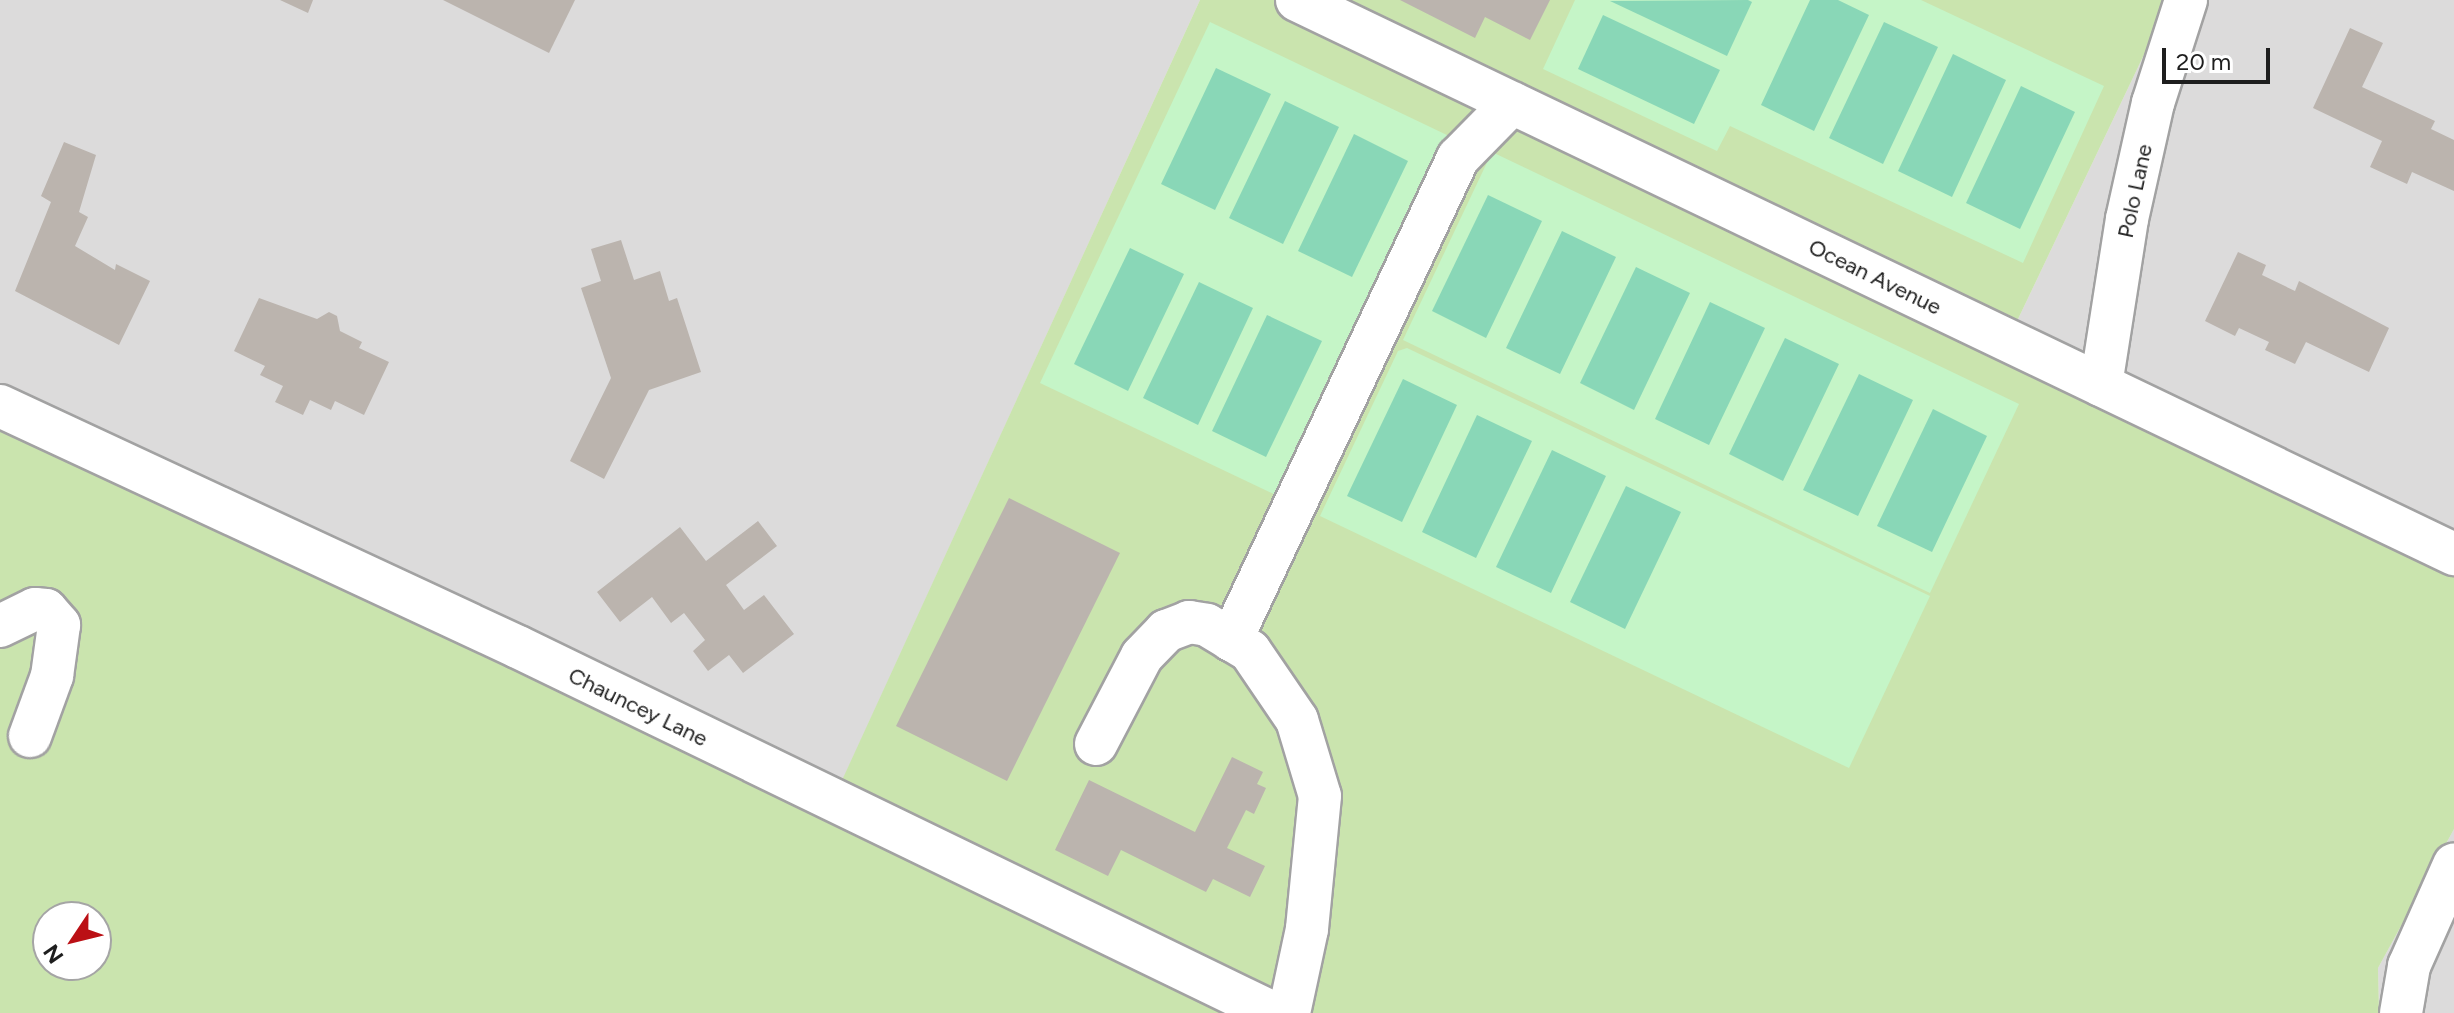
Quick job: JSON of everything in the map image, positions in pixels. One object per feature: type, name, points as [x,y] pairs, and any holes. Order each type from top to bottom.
[{"type":"street","name":"Ocean Avenue","points":[[1297,0],[2454,554]]},
{"type":"street","name":"Polo Lane","points":[[2101,385],[2131,204],[2153,103],[2186,0]]},
{"type":"street","points":[[1231,640],[1458,158],[1512,103]]},
{"type":"street","name":"Chauncey Lane","points":[[0,406],[518,647],[1273,1013]]},
{"type":"street","points":[[0,626],[35,609],[54,616],[59,625],[52,676],[30,736]]},
{"type":"street","points":[[1096,744],[1142,656],[1166,631],[1189,622],[1250,651],[1297,720],[1320,796],[1307,929],[1289,1013]]},
{"type":"street","points":[[2401,1013],[2409,966],[2454,865]]},
{"type":"shaded area","points":[[0,0],[1200,0],[832,803],[0,415]]},
{"type":"shaded area","points":[[2170,0],[2454,0],[2454,571],[1999,359]]},
{"type":"shaded area","points":[[2454,829],[2454,1013],[2379,1013],[2378,968]]},
{"type":"green space","points":[[1200,0],[2170,0],[1999,359],[2454,571],[2454,829],[2378,968],[2379,1013],[0,1013],[0,415],[832,802]]},
{"type":"green space","points":[[1575,0],[1921,0],[2104,86],[2023,263],[1730,126],[1717,151],[1543,69]]},
{"type":"green space","points":[[1810,0],[1838,0],[1869,15],[1814,131],[1761,105]]},
{"type":"green space","points":[[1610,1],[1752,2],[1727,56]]},
{"type":"green space","points":[[1603,15],[1720,70],[1694,124],[1578,69]]},
{"type":"green space","points":[[1210,22],[1449,136],[1278,496],[1040,383]]},
{"type":"green space","points":[[1884,22],[1938,47],[1883,164],[1829,138]]},
{"type":"green space","points":[[1953,54],[2006,80],[1952,197],[1898,171]]},
{"type":"green space","points":[[1216,68],[1271,94],[1215,210],[1161,184]]},
{"type":"green space","points":[[2021,86],[2075,112],[2020,229],[1966,203]]},
{"type":"green space","points":[[1285,101],[1339,127],[1283,244],[1229,218]]},
{"type":"green space","points":[[1354,134],[1408,161],[1352,277],[1298,251]]},
{"type":"green space","points":[[1492,152],[2019,404],[1930,593],[1403,340]]},
{"type":"green space","points":[[1488,195],[1542,221],[1486,338],[1432,311]]},
{"type":"green space","points":[[1562,231],[1616,257],[1560,374],[1506,348]]},
{"type":"green space","points":[[1130,248],[1184,274],[1128,391],[1074,364]]},
{"type":"green space","points":[[1636,267],[1690,293],[1634,410],[1580,383]]},
{"type":"green space","points":[[1199,282],[1253,308],[1198,425],[1143,398]]},
{"type":"green space","points":[[1710,302],[1765,328],[1709,445],[1655,419]]},
{"type":"green space","points":[[1267,315],[1322,341],[1266,457],[1212,431]]},
{"type":"green space","points":[[1785,338],[1839,364],[1783,481],[1729,454]]},
{"type":"green space","points":[[1407,348],[1930,596],[1849,768],[1320,516],[1398,351]]},
{"type":"green space","points":[[1859,374],[1913,400],[1858,516],[1803,490]]},
{"type":"green space","points":[[1403,379],[1457,405],[1402,522],[1347,496]]},
{"type":"green space","points":[[1933,409],[1987,436],[1932,552],[1877,526]]},
{"type":"green space","points":[[1477,415],[1532,441],[1476,558],[1422,532]]},
{"type":"green space","points":[[1552,450],[1606,476],[1551,593],[1496,567]]},
{"type":"green space","points":[[1626,486],[1681,512],[1625,629],[1570,602]]},
{"type":"building","points":[[280,0],[313,0],[308,13]]},
{"type":"building","points":[[443,0],[575,0],[549,53]]},
{"type":"building","points":[[1400,0],[1550,0],[1530,40],[1485,17],[1475,38]]},
{"type":"building","points":[[2350,28],[2383,43],[2362,87],[2435,121],[2431,129],[2454,140],[2454,191],[2412,172],[2407,184],[2370,167],[2382,141],[2313,108]]},
{"type":"building","points":[[64,142],[96,155],[79,212],[88,217],[75,246],[115,270],[116,264],[150,281],[119,345],[15,291],[51,202],[41,196]]},
{"type":"building","points":[[621,240],[634,280],[660,271],[669,301],[677,298],[701,372],[649,390],[604,479],[570,461],[611,378],[581,288],[601,281],[591,249]]},
{"type":"building","points":[[2238,252],[2266,265],[2262,275],[2295,291],[2299,281],[2389,328],[2369,372],[2306,342],[2295,364],[2265,350],[2269,342],[2239,328],[2235,336],[2205,321]]},
{"type":"building","points":[[259,298],[317,319],[329,312],[337,316],[340,331],[362,342],[359,348],[389,362],[364,415],[335,401],[331,410],[310,400],[303,415],[275,402],[283,386],[260,375],[265,366],[234,351]]},
{"type":"building","points":[[1009,498],[1120,553],[1007,781],[896,726]]},
{"type":"building","points":[[758,521],[777,546],[726,585],[744,610],[764,595],[794,634],[743,673],[729,655],[708,671],[693,651],[705,640],[684,613],[671,623],[652,597],[620,622],[597,592],[680,527],[706,561]]},
{"type":"building","points":[[1232,757],[1263,772],[1257,784],[1266,788],[1254,814],[1246,810],[1227,848],[1265,866],[1250,897],[1213,879],[1206,892],[1121,850],[1108,876],[1055,850],[1089,780],[1195,832]]}]
